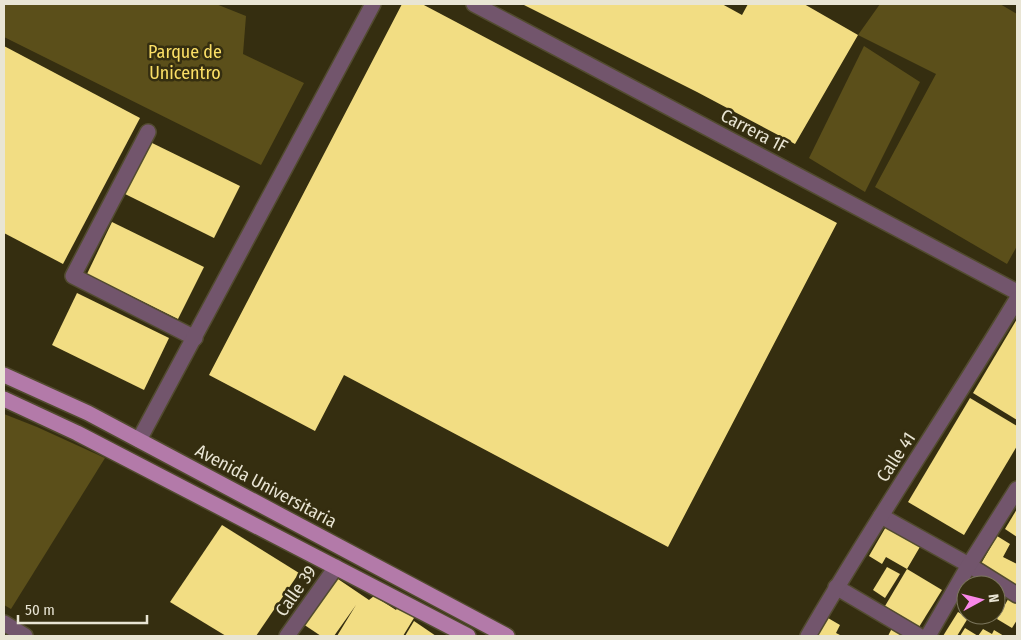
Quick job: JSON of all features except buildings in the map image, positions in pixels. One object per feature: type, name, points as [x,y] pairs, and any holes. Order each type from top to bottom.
[{"type":"main road","name":"Avenida Universitaria","points":[[4,375],[88,413],[507,636]]},
{"type":"main road","points":[[4,399],[77,433],[466,636]]},
{"type":"street","points":[[139,440],[373,4]]},
{"type":"street","name":"Carrera 1F","points":[[474,4],[1017,292]]},
{"type":"street","points":[[148,132],[74,276],[195,338]]},
{"type":"street","name":"Calle 41","points":[[808,636],[836,587],[973,372],[1017,299]]},
{"type":"street","points":[[928,636],[969,565],[1017,492]]},
{"type":"street","points":[[881,516],[969,565],[1017,595]]},
{"type":"street","name":"Calle 39","points":[[287,636],[336,567]]},
{"type":"street","points":[[836,587],[919,636]]},
{"type":"street","points":[[4,623],[25,636]]},
{"type":"green space","name":"Parque de Unicentro","points":[[4,4],[216,4],[246,16],[243,54],[304,83],[261,165],[4,37]]},
{"type":"green space","points":[[880,4],[1000,4],[1017,14],[1017,246],[1007,264],[875,187],[936,74],[858,35]]},
{"type":"green space","points":[[864,46],[920,82],[865,192],[809,158]]},
{"type":"green space","points":[[4,414],[105,458],[11,609],[4,605]]}]
